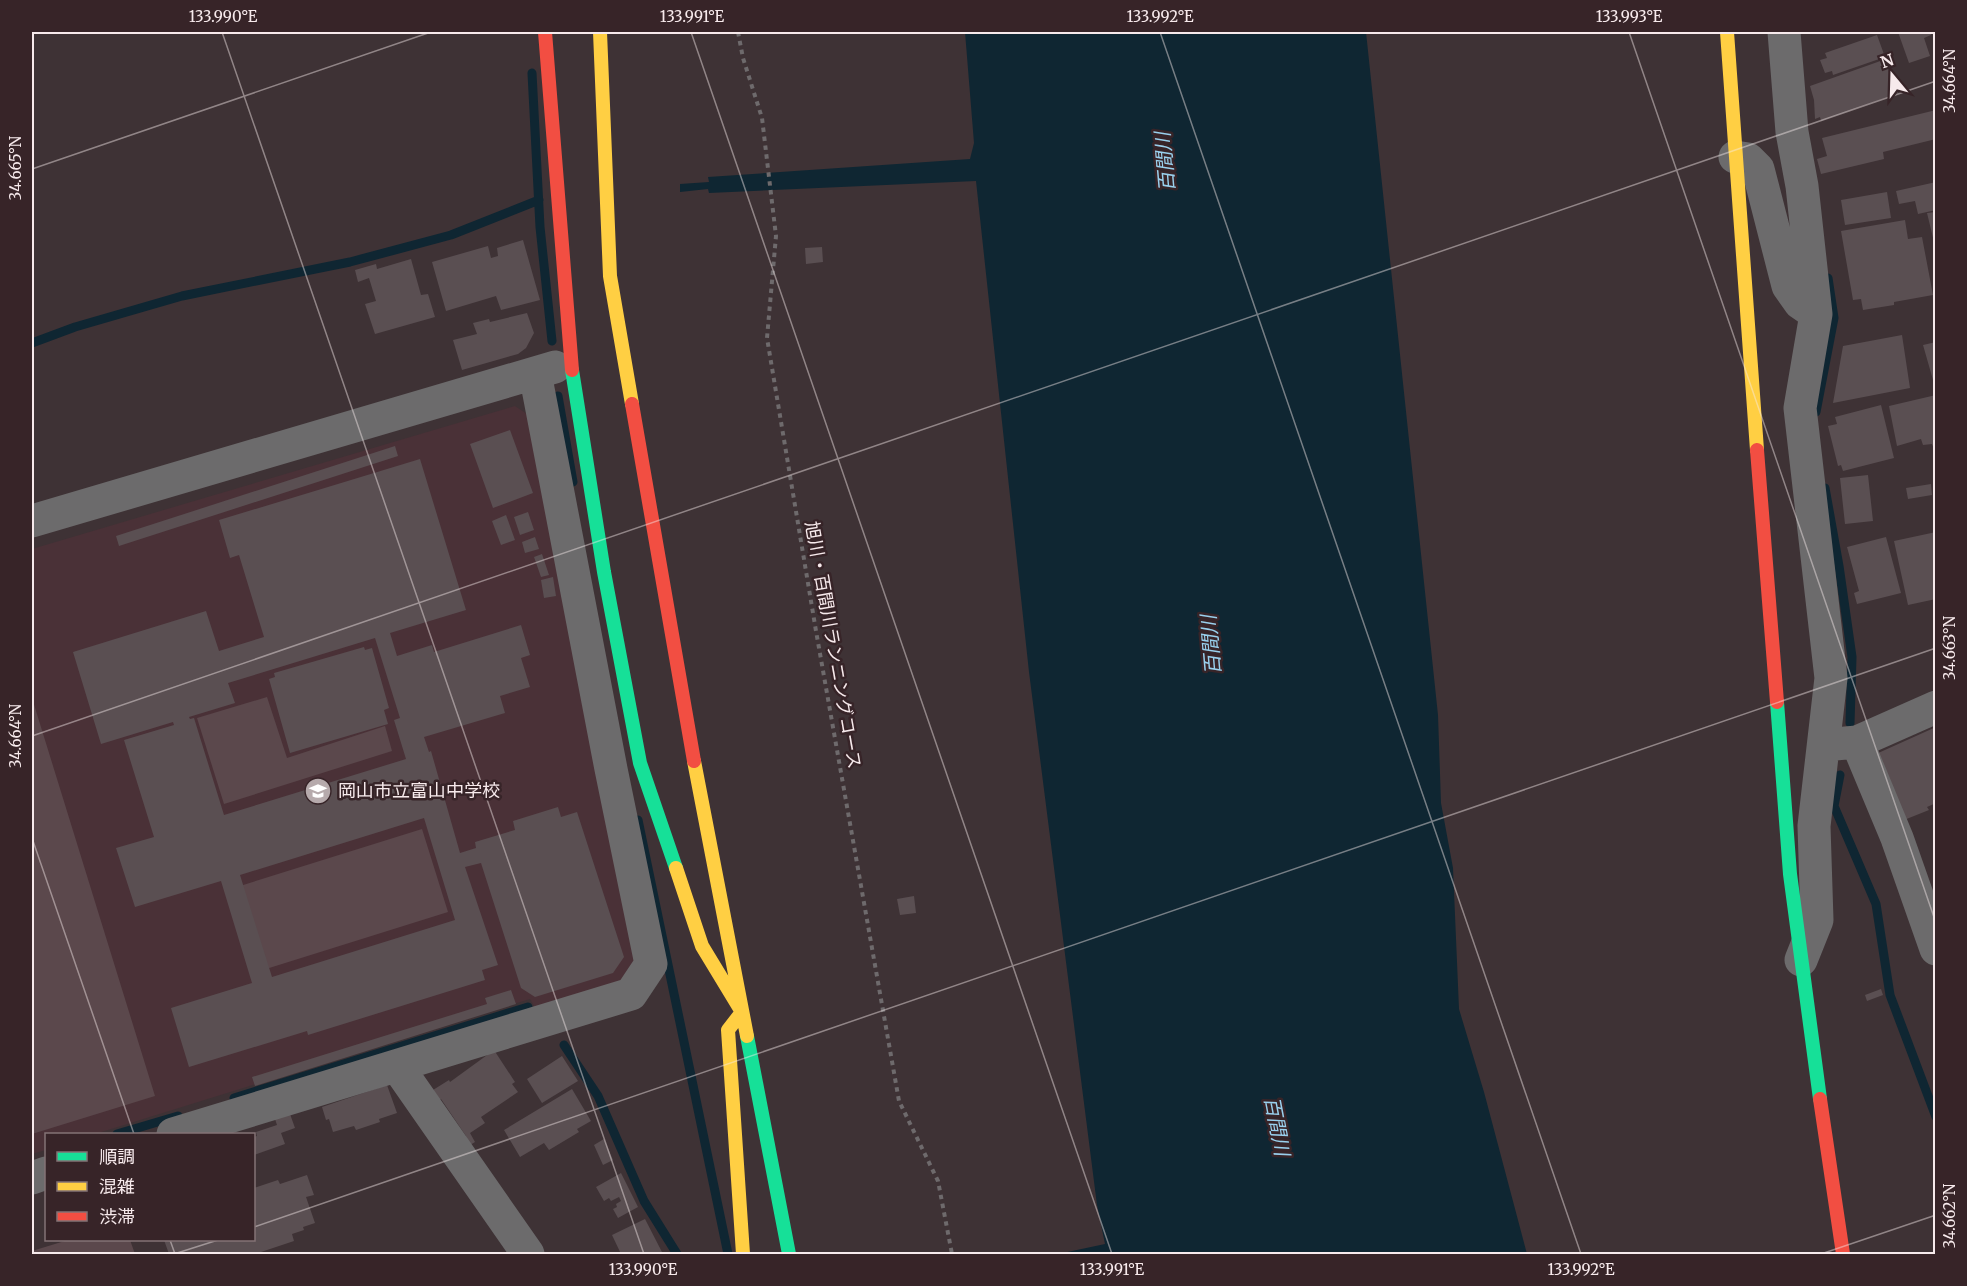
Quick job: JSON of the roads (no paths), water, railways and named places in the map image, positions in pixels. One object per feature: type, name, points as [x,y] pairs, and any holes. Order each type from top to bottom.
[{"type":"street","points":[[176,1133],[631,994],[651,964],[625,766],[604,572],[571,362],[545,32]]},
{"type":"street","points":[[600,32],[610,276],[689,733],[789,1254]]},
{"type":"street","points":[[1727,32],[1790,874],[1825,1140],[1843,1254]]},
{"type":"street","points":[[1784,32],[1792,132],[1802,186],[1815,314],[1800,408],[1831,678],[1814,826],[1817,920],[1801,960]]},
{"type":"street","points":[[1735,157],[1748,159],[1758,169],[1788,286],[1800,303],[1815,314]]},
{"type":"street","points":[[32,522],[571,362]]},
{"type":"street","points":[[535,373],[625,766],[702,946],[742,1012]]},
{"type":"street","points":[[1824,745],[1857,742],[1935,707]]},
{"type":"street","points":[[1857,742],[1897,838],[1935,949]]},
{"type":"street","points":[[742,1012],[728,1030],[743,1254]]},
{"type":"street","points":[[397,1066],[528,1254]]},
{"type":"water","name":"百間川","points":[[965,32],[1366,32],[1438,715],[1441,803],[1453,868],[1459,1009],[1484,1092],[1527,1254],[1058,1254],[1105,1244],[1097,1205],[1029,672],[976,181],[709,193],[708,189],[680,192],[680,184],[709,182],[708,177],[970,159],[974,143]]},
{"type":"waterway","points":[[532,73],[540,227],[552,341]]},
{"type":"waterway","points":[[32,343],[75,327],[182,296],[350,262],[451,235],[539,200]]},
{"type":"waterway","points":[[1816,412],[1834,318],[1828,278]]},
{"type":"waterway","points":[[558,396],[573,482]]},
{"type":"waterway","points":[[1825,488],[1852,657],[1850,723]]},
{"type":"waterway","points":[[1840,775],[1834,806],[1876,904],[1890,995],[1936,1117]]},
{"type":"waterway","points":[[638,820],[728,1254]]},
{"type":"waterway","points":[[234,1098],[528,1007]]},
{"type":"waterway","points":[[564,1045],[598,1096],[644,1201],[677,1254]]},
{"type":"waterway","points":[[120,1133],[178,1116]]},
{"type":"place","name":"岡山市立富山中学校","points":[[318,791]]}]
